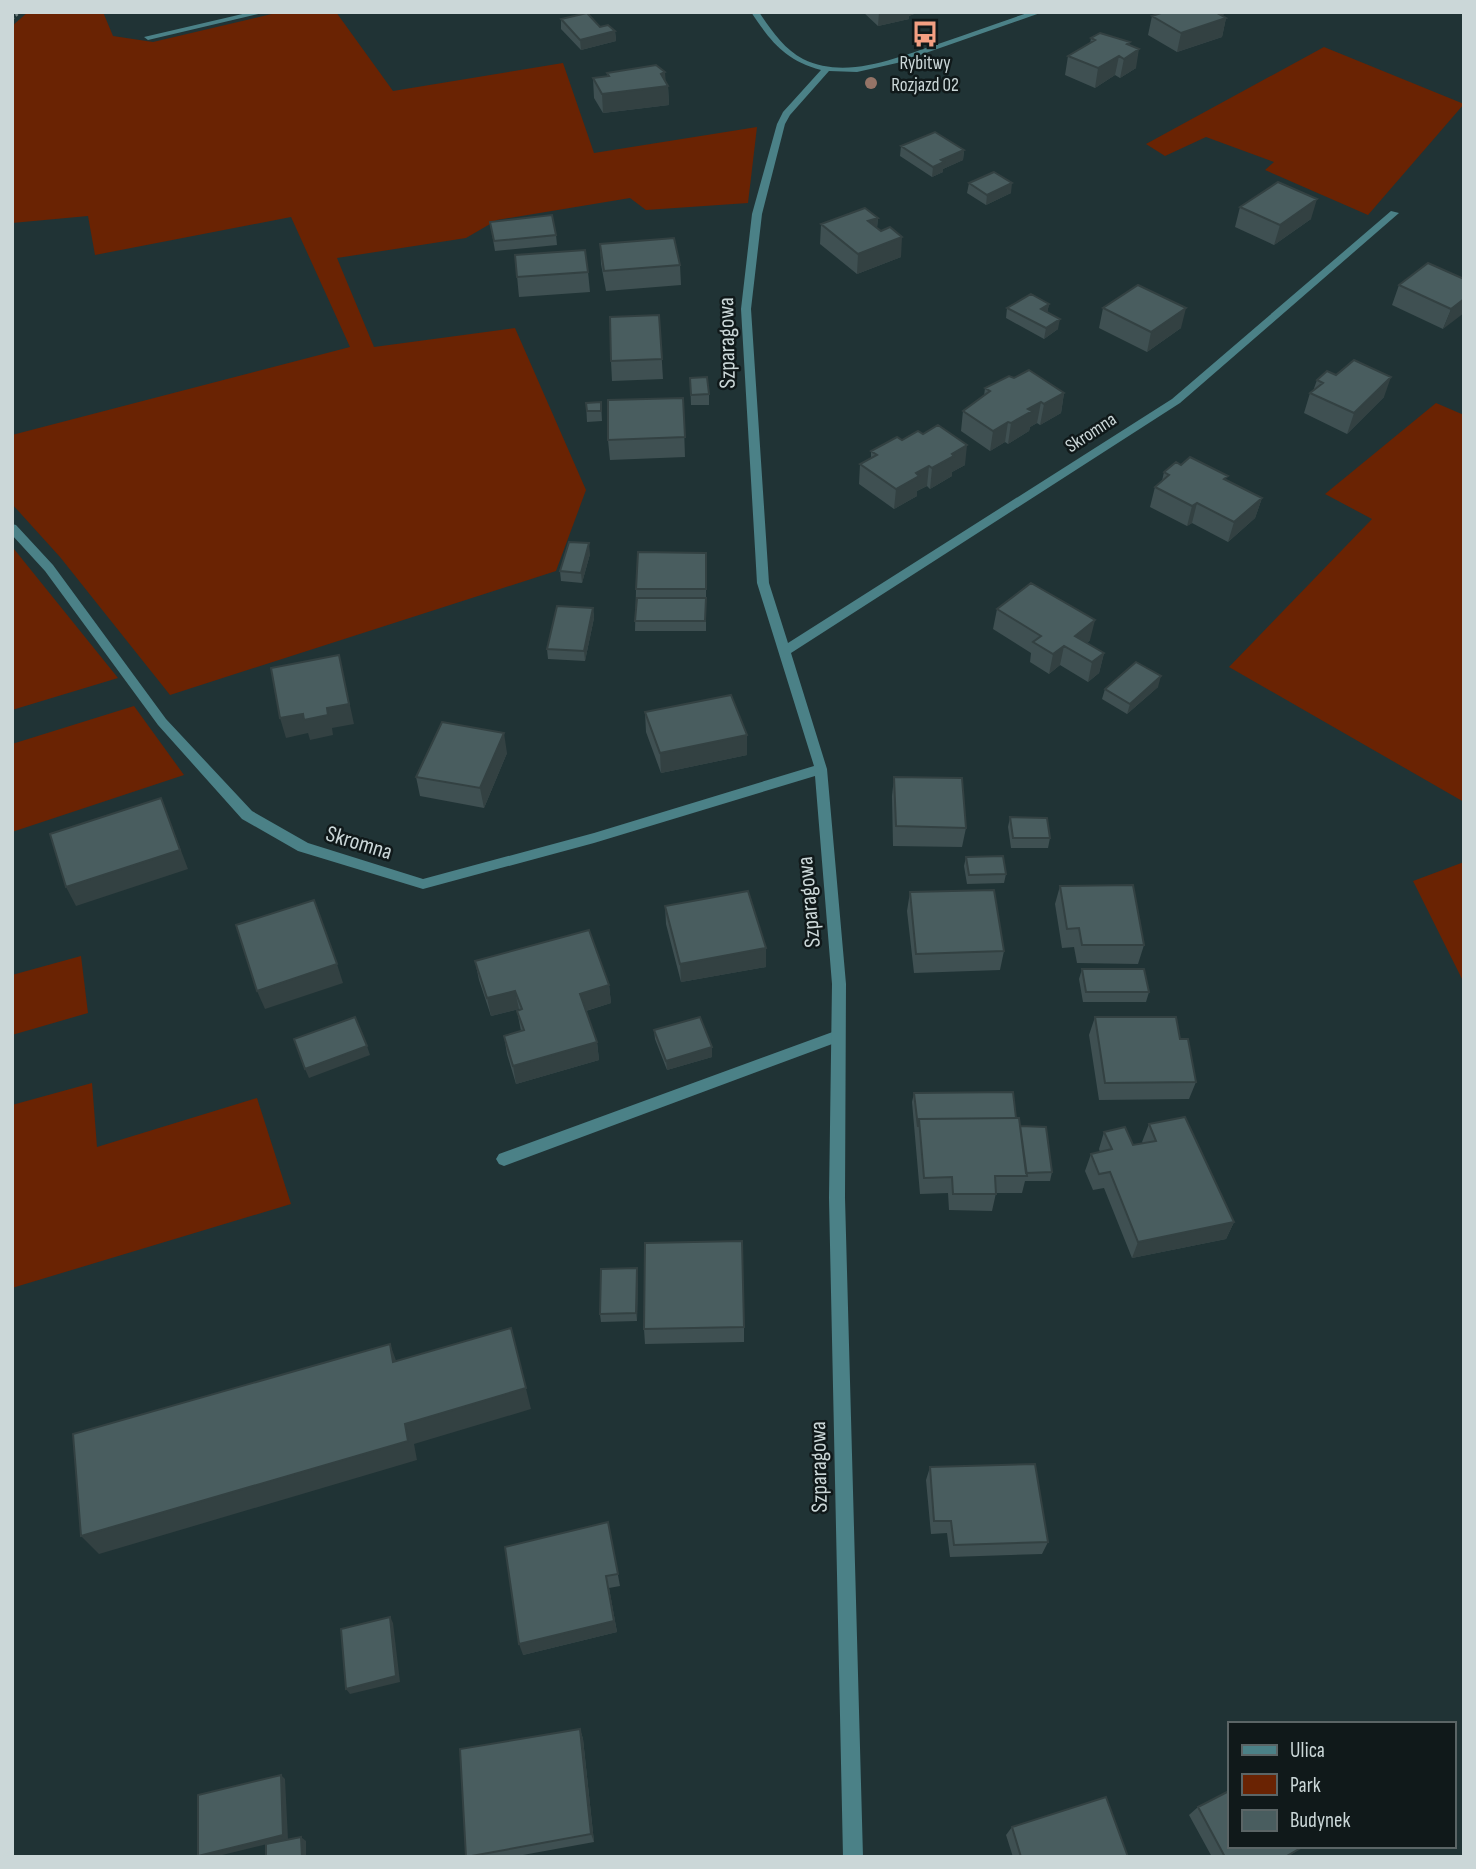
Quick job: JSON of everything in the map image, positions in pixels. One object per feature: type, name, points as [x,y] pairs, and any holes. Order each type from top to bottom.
[{"type":"street","points":[[148,37],[263,12]]},
{"type":"street","points":[[755,12],[789,53],[802,61],[827,69],[854,69],[892,61],[1039,12]]},
{"type":"street","name":"Szparagowa","points":[[827,69],[786,114],[781,124],[757,214],[746,309],[763,583],[821,769],[839,984],[837,1198],[853,1857]]},
{"type":"street","name":"Skromna","points":[[783,652],[1176,401],[1394,213]]},
{"type":"street","name":"Skromna","points":[[12,528],[49,568],[162,722],[247,815],[303,848],[423,884],[594,838],[821,769]]},
{"type":"street","points":[[504,1159],[838,1036]]},
{"type":"path","points":[[12,19],[20,12]]},
{"type":"green space","points":[[28,12],[103,12],[113,36],[153,42],[280,12],[336,12],[393,91],[563,63],[594,153],[757,127],[748,203],[646,210],[630,198],[497,220],[466,238],[337,258],[374,347],[515,328],[586,490],[556,571],[170,695],[60,557],[12,504],[12,435],[350,347],[291,217],[95,255],[88,216],[12,223],[12,26]]},
{"type":"green space","points":[[1324,47],[1464,104],[1368,215],[1265,170],[1274,162],[1206,137],[1165,156],[1146,144]]},
{"type":"green space","points":[[1436,403],[1464,415],[1464,802],[1229,667],[1372,519],[1325,494]]},
{"type":"green space","points":[[12,547],[14,549],[118,678],[12,710]]},
{"type":"green space","points":[[134,706],[184,775],[12,832],[12,744]]},
{"type":"green space","points":[[1464,862],[1464,983],[1413,881]]},
{"type":"green space","points":[[81,956],[88,1013],[12,1035],[12,975]]},
{"type":"green space","points":[[92,1083],[97,1147],[257,1098],[291,1204],[12,1288],[12,1105]]},
{"type":"building","points":[[1164,12],[1223,12],[1219,14],[1226,18],[1181,33],[1152,16]]},
{"type":"building","points":[[587,13],[600,27],[608,25],[615,31],[580,40],[561,19]]},
{"type":"building","points":[[1100,33],[1130,42],[1127,44],[1139,49],[1124,59],[1119,56],[1098,68],[1068,56],[1095,40],[1091,38]]},
{"type":"building","points":[[656,65],[665,72],[661,74],[668,86],[602,94],[593,78],[609,76],[607,73]]},
{"type":"building","points":[[935,132],[964,150],[941,160],[944,162],[933,167],[901,146]]},
{"type":"building","points":[[994,172],[1012,183],[987,195],[969,183]]},
{"type":"building","points":[[1278,182],[1317,199],[1280,225],[1240,207]]},
{"type":"building","points":[[865,208],[878,218],[868,221],[881,231],[890,227],[902,237],[858,254],[821,224]]},
{"type":"building","points":[[552,215],[556,235],[494,241],[490,222]]},
{"type":"building","points":[[674,238],[680,265],[604,271],[600,244]]},
{"type":"building","points":[[585,250],[588,272],[517,277],[515,255]]},
{"type":"building","points":[[1428,263],[1464,279],[1464,299],[1451,309],[1399,285]]},
{"type":"building","points":[[1138,285],[1186,308],[1151,332],[1103,308]]},
{"type":"building","points":[[1031,294],[1049,304],[1041,309],[1060,319],[1046,328],[1007,308]]},
{"type":"building","points":[[659,315],[662,359],[611,361],[610,317]]},
{"type":"building","points":[[1354,360],[1391,377],[1354,413],[1310,393],[1323,383],[1317,380],[1327,371],[1336,375]]},
{"type":"building","points":[[1029,370],[1064,393],[1044,404],[1041,402],[1028,409],[1032,411],[993,431],[963,411],[990,391],[985,388]]},
{"type":"building","points":[[707,377],[709,394],[691,395],[690,378]]},
{"type":"building","points":[[683,398],[685,437],[608,440],[608,400]]},
{"type":"building","points":[[601,402],[601,411],[587,411],[586,403]]},
{"type":"building","points":[[938,425],[967,445],[952,454],[954,456],[916,473],[919,476],[896,489],[860,464],[877,455],[871,451],[897,437],[902,440],[918,431],[923,434]]},
{"type":"building","points":[[1190,457],[1228,476],[1224,479],[1262,498],[1234,522],[1197,503],[1192,506],[1155,487],[1169,475],[1164,472],[1176,462],[1181,465]]},
{"type":"building","points":[[569,542],[589,543],[581,573],[560,571]]},
{"type":"building","points":[[638,552],[706,553],[706,589],[636,589]]},
{"type":"building","points":[[1031,583],[1095,620],[1075,636],[1104,653],[1092,662],[1064,646],[1053,654],[1033,642],[1041,636],[997,609]]},
{"type":"building","points":[[637,598],[706,598],[705,621],[635,621]]},
{"type":"building","points":[[557,606],[593,608],[584,651],[547,649]]},
{"type":"building","points":[[339,655],[349,704],[327,708],[328,715],[304,720],[303,714],[280,718],[271,668]]},
{"type":"building","points":[[1136,662],[1161,676],[1130,704],[1105,689]]},
{"type":"building","points":[[731,695],[747,735],[660,753],[645,712]]},
{"type":"building","points":[[442,722],[504,733],[480,788],[416,777]]},
{"type":"building","points":[[894,777],[962,778],[966,828],[896,826]]},
{"type":"building","points":[[161,798],[180,850],[66,887],[50,834]]},
{"type":"building","points":[[1010,817],[1047,818],[1050,838],[1013,838]]},
{"type":"building","points":[[1003,856],[1006,874],[969,875],[966,857]]},
{"type":"building","points":[[1133,885],[1144,945],[1082,945],[1079,928],[1067,929],[1060,886]]},
{"type":"building","points":[[994,890],[1004,951],[916,954],[910,892]]},
{"type":"building","points":[[748,891],[766,948],[680,964],[665,906]]},
{"type":"building","points":[[314,900],[337,964],[257,991],[236,925]]},
{"type":"building","points":[[589,930],[609,985],[580,994],[597,1042],[513,1066],[504,1036],[524,1030],[517,1011],[522,1009],[515,991],[487,998],[475,961]]},
{"type":"building","points":[[1082,969],[1144,969],[1149,992],[1086,992]]},
{"type":"building","points":[[355,1017],[367,1046],[305,1069],[294,1039]]},
{"type":"building","points":[[700,1017],[712,1047],[666,1061],[654,1030]]},
{"type":"building","points":[[1095,1017],[1176,1017],[1180,1039],[1188,1039],[1196,1082],[1105,1083]]},
{"type":"building","points":[[1013,1092],[1016,1118],[919,1119],[918,1127],[914,1093]]},
{"type":"building","points":[[1185,1117],[1234,1222],[1138,1242],[1110,1172],[1099,1174],[1091,1154],[1112,1149],[1104,1132],[1125,1127],[1133,1145],[1156,1141],[1149,1124]]},
{"type":"building","points":[[1019,1118],[1027,1176],[995,1176],[996,1194],[953,1194],[952,1177],[924,1178],[919,1119]]},
{"type":"building","points":[[1020,1126],[1046,1127],[1052,1172],[1026,1173]]},
{"type":"building","points":[[742,1241],[744,1327],[644,1329],[645,1243]]},
{"type":"building","points":[[637,1268],[636,1313],[600,1314],[601,1269]]},
{"type":"building","points":[[511,1328],[526,1388],[405,1424],[408,1441],[81,1536],[73,1434],[390,1344],[393,1362]]},
{"type":"building","points":[[1035,1464],[1048,1542],[954,1545],[951,1521],[934,1521],[930,1467]]},
{"type":"building","points":[[608,1522],[618,1574],[606,1576],[614,1621],[519,1644],[505,1547]]},
{"type":"building","points":[[390,1617],[396,1676],[346,1689],[341,1629]]},
{"type":"building","points":[[580,1729],[591,1834],[466,1857],[460,1749]]},
{"type":"building","points":[[281,1775],[283,1835],[198,1856],[198,1795]]},
{"type":"building","points":[[1228,1792],[1228,1848],[1301,1848],[1285,1857],[1225,1857],[1198,1807]]},
{"type":"building","points":[[1106,1797],[1128,1857],[1021,1857],[1012,1827]]},
{"type":"building","points":[[301,1837],[302,1857],[266,1857],[266,1844]]},
{"type":"place","name":"Rybitwy Rozjazd 02","points":[[925,34]]}]
